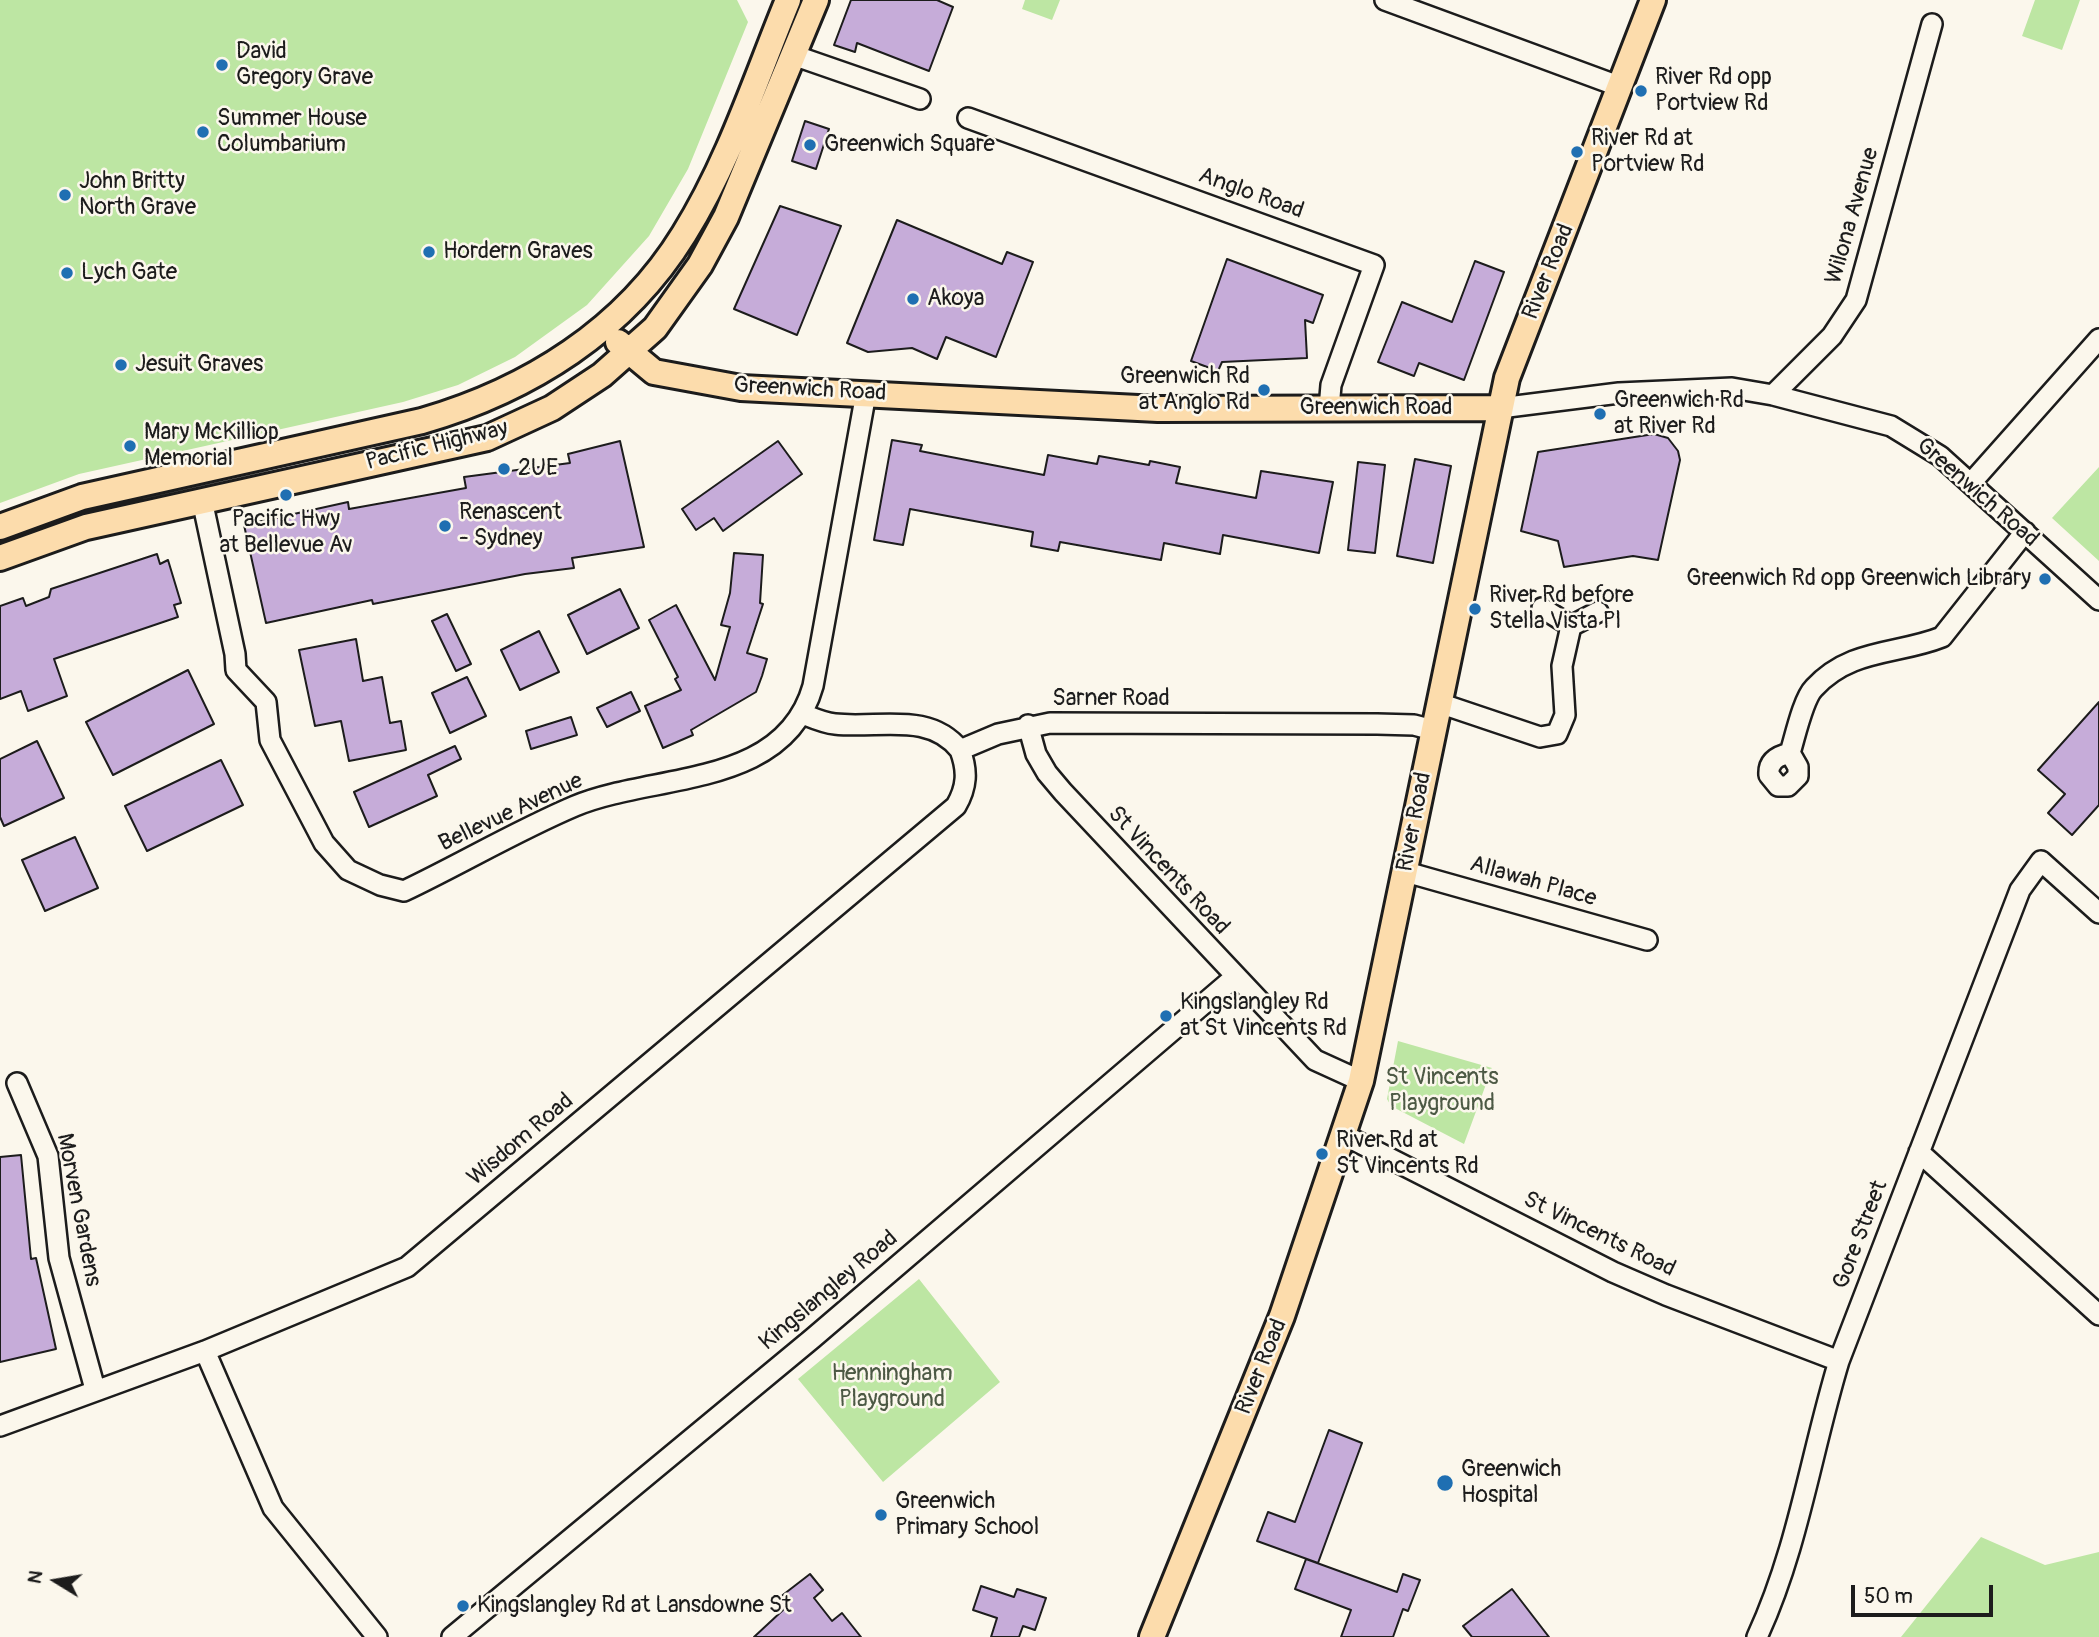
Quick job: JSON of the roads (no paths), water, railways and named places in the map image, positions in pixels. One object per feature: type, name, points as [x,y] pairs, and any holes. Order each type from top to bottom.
[{"type":"main road","name":"Pacific Highway","points":[[0,527],[82,498],[422,421],[473,406],[533,377],[574,351],[642,290],[685,232],[725,152],[788,0]]},
{"type":"main road","name":"Pacific Highway","points":[[0,558],[86,527],[487,438],[552,408],[629,354],[655,328],[700,265],[726,217],[816,0]]},
{"type":"main road","name":"River Road","points":[[1153,1637],[1282,1316],[1361,1081],[1510,369],[1653,0]]},
{"type":"main road","name":"Greenwich Road","points":[[605,326],[629,354],[646,368],[671,377],[741,388],[1158,409],[1500,408]]},
{"type":"street","points":[[1385,0],[1621,87]]},
{"type":"street","name":"Wilona Avenue","points":[[1773,395],[1832,336],[1856,300],[1932,24]]},
{"type":"street","points":[[793,55],[920,99]]},
{"type":"street","name":"Anglo Road","points":[[968,118],[1374,265],[1331,384],[1329,409]]},
{"type":"street","points":[[1971,483],[2099,339]]},
{"type":"street","name":"Greenwich Road","points":[[1500,408],[1619,393],[1732,388],[1773,395],[1891,426],[1921,442],[1971,483],[2099,600]]},
{"type":"street","name":"Bellevue Avenue","points":[[202,500],[235,654],[236,670],[266,702],[270,740],[324,843],[348,870],[380,885],[404,891],[576,806],[620,791],[668,785],[752,758],[780,742],[803,714],[813,687],[866,393]]},
{"type":"street","points":[[1790,753],[1813,688],[1860,656],[1922,645],[1942,637],[2025,532]]},
{"type":"street","points":[[1542,608],[1571,626]]},
{"type":"street","points":[[1439,703],[1540,737],[1553,736],[1559,731],[1565,715],[1562,666],[1571,626],[1598,612]]},
{"type":"street","points":[[803,714],[834,724],[929,727],[951,740],[960,750]]},
{"type":"street","name":"Sarner Road","points":[[960,750],[1028,725],[1073,722],[1414,725],[1433,730]]},
{"type":"street","name":"St Vincents Road","points":[[1028,725],[1036,754],[1047,773],[1235,977],[1315,1060],[1361,1081]]},
{"type":"street","name":"Wisdom Road","points":[[0,1426],[95,1389],[205,1351],[407,1267],[956,806],[965,787],[966,776],[960,750]]},
{"type":"street","name":"Gore Street","points":[[1757,1637],[1791,1551],[1820,1426],[1839,1361],[2020,890],[2041,861],[2099,913]]},
{"type":"street","name":"Allawah Place","points":[[1406,872],[1647,940]]},
{"type":"street","name":"Kingslangley Road","points":[[452,1637],[813,1338],[1235,977]]},
{"type":"street","name":"Morven Gardens","points":[[18,1083],[48,1156],[59,1258],[95,1389]]},
{"type":"street","name":"St Vincents Road","points":[[1344,1135],[1613,1272],[1839,1361]]},
{"type":"street","points":[[1919,1152],[2099,1315]]},
{"type":"street","points":[[205,1351],[273,1508],[377,1637]]},
{"type":"place","name":"David Gregory Grave","points":[[222,65]]},
{"type":"place","name":"River Rd opp Portview Rd","points":[[1641,91]]},
{"type":"place","name":"Summer House Columbarium","points":[[203,132]]},
{"type":"place","name":"Greenwich Square","points":[[810,145]]},
{"type":"place","name":"River Rd at Portview Rd","points":[[1577,152]]},
{"type":"place","name":"John Britty North Grave","points":[[65,195]]},
{"type":"place","name":"Hordern Graves","points":[[429,252]]},
{"type":"place","name":"Lych Gate","points":[[67,273]]},
{"type":"place","name":"Akoya","points":[[913,299]]},
{"type":"place","name":"Jesuit Graves","points":[[121,365]]},
{"type":"place","name":"Greenwich Rd at Anglo Rd","points":[[1264,390]]},
{"type":"place","name":"Greenwich Rd at River Rd","points":[[1600,414]]},
{"type":"place","name":"Mary McKilliop Memorial","points":[[130,446]]},
{"type":"place","name":"2UE","points":[[504,469]]},
{"type":"place","name":"Pacific Hwy at Bellevue Av","points":[[286,495]]},
{"type":"place","name":"Renascent - Sydney","points":[[445,526]]},
{"type":"place","name":"Greenwich Rd opp Greenwich Library","points":[[2045,579]]},
{"type":"place","name":"River Rd before Stella Vista Pl","points":[[1475,609]]},
{"type":"place","name":"Kingslangley Rd at St Vincents Rd","points":[[1166,1016]]},
{"type":"place","name":"River Rd at St Vincents Rd","points":[[1322,1154]]},
{"type":"place","name":"Greenwich Hospital","points":[[1445,1483]]},
{"type":"place","name":"Greenwich Primary School","points":[[881,1515]]},
{"type":"place","name":"Kingslangley Rd at Lansdowne St","points":[[463,1606]]},
{"type":"park label","name":"St Vincents Playground","points":[[1442,1091]]},
{"type":"park label","name":"Henningham Playground","points":[[892,1387]]}]
